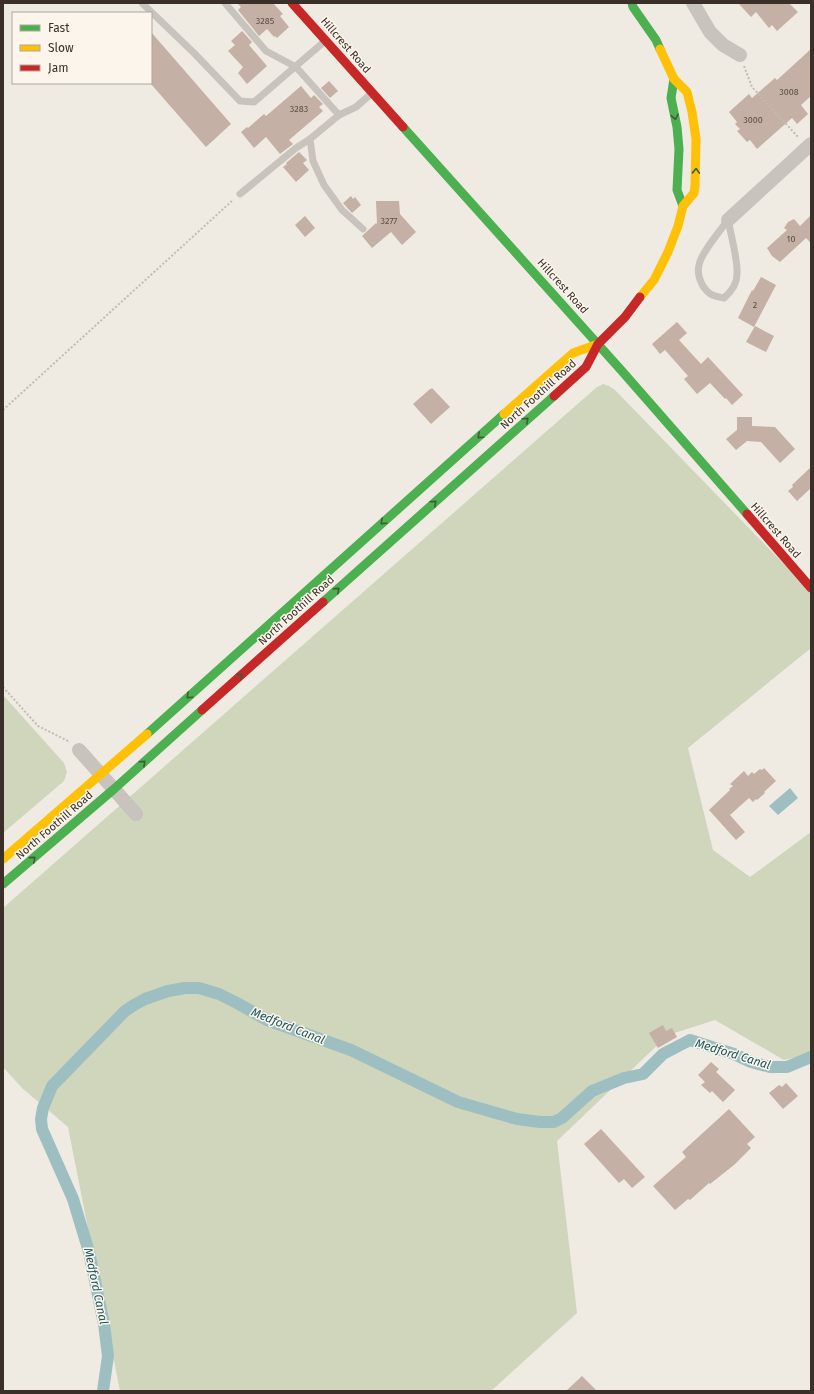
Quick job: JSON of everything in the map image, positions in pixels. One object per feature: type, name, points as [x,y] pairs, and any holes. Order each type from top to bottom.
[{"type":"main road","name":"Hillcrest Road","points":[[292,3],[598,344],[811,588]]},
{"type":"main road","points":[[598,344],[625,317],[654,280],[668,252],[684,206],[694,193],[696,176],[696,139],[687,92],[674,79],[656,40],[630,6]]},
{"type":"main road","points":[[674,79],[671,98],[678,149],[677,190],[684,206]]},
{"type":"main road","name":"North Foothill Road","points":[[3,859],[101,775],[574,353],[598,344]]},
{"type":"main road","name":"North Foothill Road","points":[[3,884],[114,789],[586,367],[598,344]]},
{"type":"street","points":[[693,3],[710,32],[723,46],[740,55]]},
{"type":"street","points":[[728,220],[809,146]]},
{"type":"street","points":[[79,750],[136,814]]},
{"type":"lane","points":[[142,3],[151,12]]},
{"type":"lane","points":[[225,3],[266,51],[296,67],[339,115]]},
{"type":"lane","points":[[152,13],[194,53],[240,101],[254,102],[326,41]]},
{"type":"lane","points":[[240,194],[339,115],[356,107],[372,93]]},
{"type":"lane","points":[[310,139],[313,161],[324,185],[342,210],[363,229]]},
{"type":"lane","points":[[728,220],[737,274],[735,284],[730,293],[724,298],[714,296],[706,290],[699,278],[699,264],[710,243],[728,220]]},
{"type":"path","points":[[740,55],[752,87],[809,146]]},
{"type":"path","points":[[3,410],[240,194]]},
{"type":"path","points":[[3,687],[38,726],[69,742],[79,750]]},
{"type":"green space","points":[[603,384],[615,390],[811,592],[811,648],[688,748],[713,850],[750,877],[811,832],[811,1054],[784,1060],[715,1020],[668,1035],[557,1141],[577,1313],[491,1391],[120,1391],[68,1127],[22,1088],[3,1067],[3,908],[597,387]]},
{"type":"green space","points":[[3,695],[64,763],[67,772],[64,781],[3,833]]},
{"type":"water","points":[[790,788],[798,798],[778,815],[769,806]]},
{"type":"building","points":[[237,3],[273,3],[283,14],[280,16],[289,27],[277,38],[275,36],[274,37],[267,29],[259,36],[238,10],[241,7]]},
{"type":"building","points":[[738,3],[789,3],[798,12],[777,31],[772,25],[769,28],[756,12],[751,17]]},
{"type":"building","points":[[242,31],[252,42],[249,45],[267,66],[247,84],[238,73],[243,67],[228,51],[235,45],[231,41]]},
{"type":"building","points":[[152,33],[231,124],[206,147],[151,84]]},
{"type":"building","points":[[811,49],[811,96],[801,105],[808,114],[797,124],[792,118],[757,149],[750,140],[747,142],[737,131],[740,129],[735,124],[737,122],[729,112],[749,94],[752,98],[775,78],[777,80]]},
{"type":"building","points":[[329,81],[338,91],[330,98],[321,88]]},
{"type":"building","points":[[301,86],[311,98],[314,95],[323,104],[319,107],[323,111],[289,140],[293,144],[280,154],[266,137],[254,148],[241,132],[264,114],[266,116]]},
{"type":"building","points":[[299,152],[307,160],[303,163],[309,170],[296,182],[283,167]]},
{"type":"building","points":[[351,196],[353,199],[355,197],[361,205],[352,213],[343,203]]},
{"type":"building","points":[[376,201],[399,201],[400,214],[416,232],[402,245],[391,232],[372,248],[362,236],[376,223],[377,224]]},
{"type":"building","points":[[811,215],[811,243],[806,238],[780,262],[772,256],[767,248],[787,230],[784,228],[788,222],[794,219],[800,226]]},
{"type":"building","points":[[305,216],[315,228],[305,237],[295,225]]},
{"type":"building","points":[[761,277],[776,285],[754,327],[738,318],[752,290],[753,291]]},
{"type":"building","points":[[677,322],[687,333],[679,340],[701,364],[708,357],[743,395],[732,405],[710,383],[697,394],[684,379],[688,376],[665,350],[660,354],[652,344]]},
{"type":"building","points":[[755,326],[774,336],[766,352],[746,342]]},
{"type":"building","points":[[432,388],[450,407],[431,424],[413,404]]},
{"type":"building","points":[[737,417],[752,417],[752,426],[775,427],[795,449],[780,463],[761,442],[747,441],[736,450],[726,439],[737,430]]},
{"type":"building","points":[[811,467],[811,488],[797,501],[788,491],[793,487],[792,485]]},
{"type":"building","points":[[764,768],[776,781],[757,800],[756,799],[753,802],[749,798],[730,815],[745,832],[736,840],[709,810],[730,790],[729,789],[733,786],[730,784],[744,771],[748,776],[752,772],[754,774],[760,769],[762,770]]},
{"type":"building","points":[[663,1025],[666,1031],[672,1028],[677,1037],[658,1048],[649,1033]]},
{"type":"building","points":[[711,1062],[719,1069],[716,1072],[735,1090],[723,1102],[712,1091],[710,1093],[701,1085],[705,1082],[698,1075]]},
{"type":"building","points":[[786,1083],[798,1096],[783,1109],[769,1093],[779,1085],[782,1087]]},
{"type":"building","points":[[729,1109],[755,1137],[747,1144],[751,1148],[734,1165],[675,1210],[653,1186],[686,1157],[682,1152]]},
{"type":"building","points":[[601,1129],[645,1177],[632,1188],[624,1179],[619,1183],[584,1144]]},
{"type":"building","points":[[582,1376],[597,1391],[566,1391]]},
{"type":"waterway","name":"Medford Canal","points":[[103,1391],[108,1356],[104,1324],[89,1252],[73,1199],[42,1129],[41,1119],[43,1108],[52,1086],[125,1011],[145,999],[168,991],[185,988],[199,988],[219,994],[267,1020],[351,1050],[458,1102],[517,1119],[540,1122],[554,1122],[562,1118],[592,1091],[624,1078],[643,1074],[663,1054],[690,1040],[734,1054],[751,1062],[770,1067],[787,1067],[811,1057]]},
{"type":"traffic: fast","points":[[632,3],[633,7],[656,40],[660,49]]},
{"type":"traffic: fast","points":[[674,79],[671,98],[677,127],[679,149],[677,190],[683,206]]},
{"type":"traffic: fast","points":[[403,127],[621,370],[747,514]]},
{"type":"traffic: fast","points":[[323,602],[554,396]]},
{"type":"traffic: fast","points":[[147,734],[504,414]]},
{"type":"traffic: fast","points":[[3,884],[114,789],[202,710]]},
{"type":"traffic: slow","points":[[640,297],[654,280],[668,252],[678,226],[683,206],[694,193],[695,186],[696,139],[687,92],[674,79],[660,49]]},
{"type":"traffic: slow","points":[[504,414],[573,353],[598,344]]},
{"type":"traffic: slow","points":[[3,859],[147,734]]},
{"type":"traffic: jam","points":[[292,3],[403,127]]},
{"type":"traffic: jam","points":[[554,396],[586,367],[598,344],[625,317],[640,297]]},
{"type":"traffic: jam","points":[[747,514],[811,588]]},
{"type":"traffic: jam","points":[[202,710],[323,602]]}]
